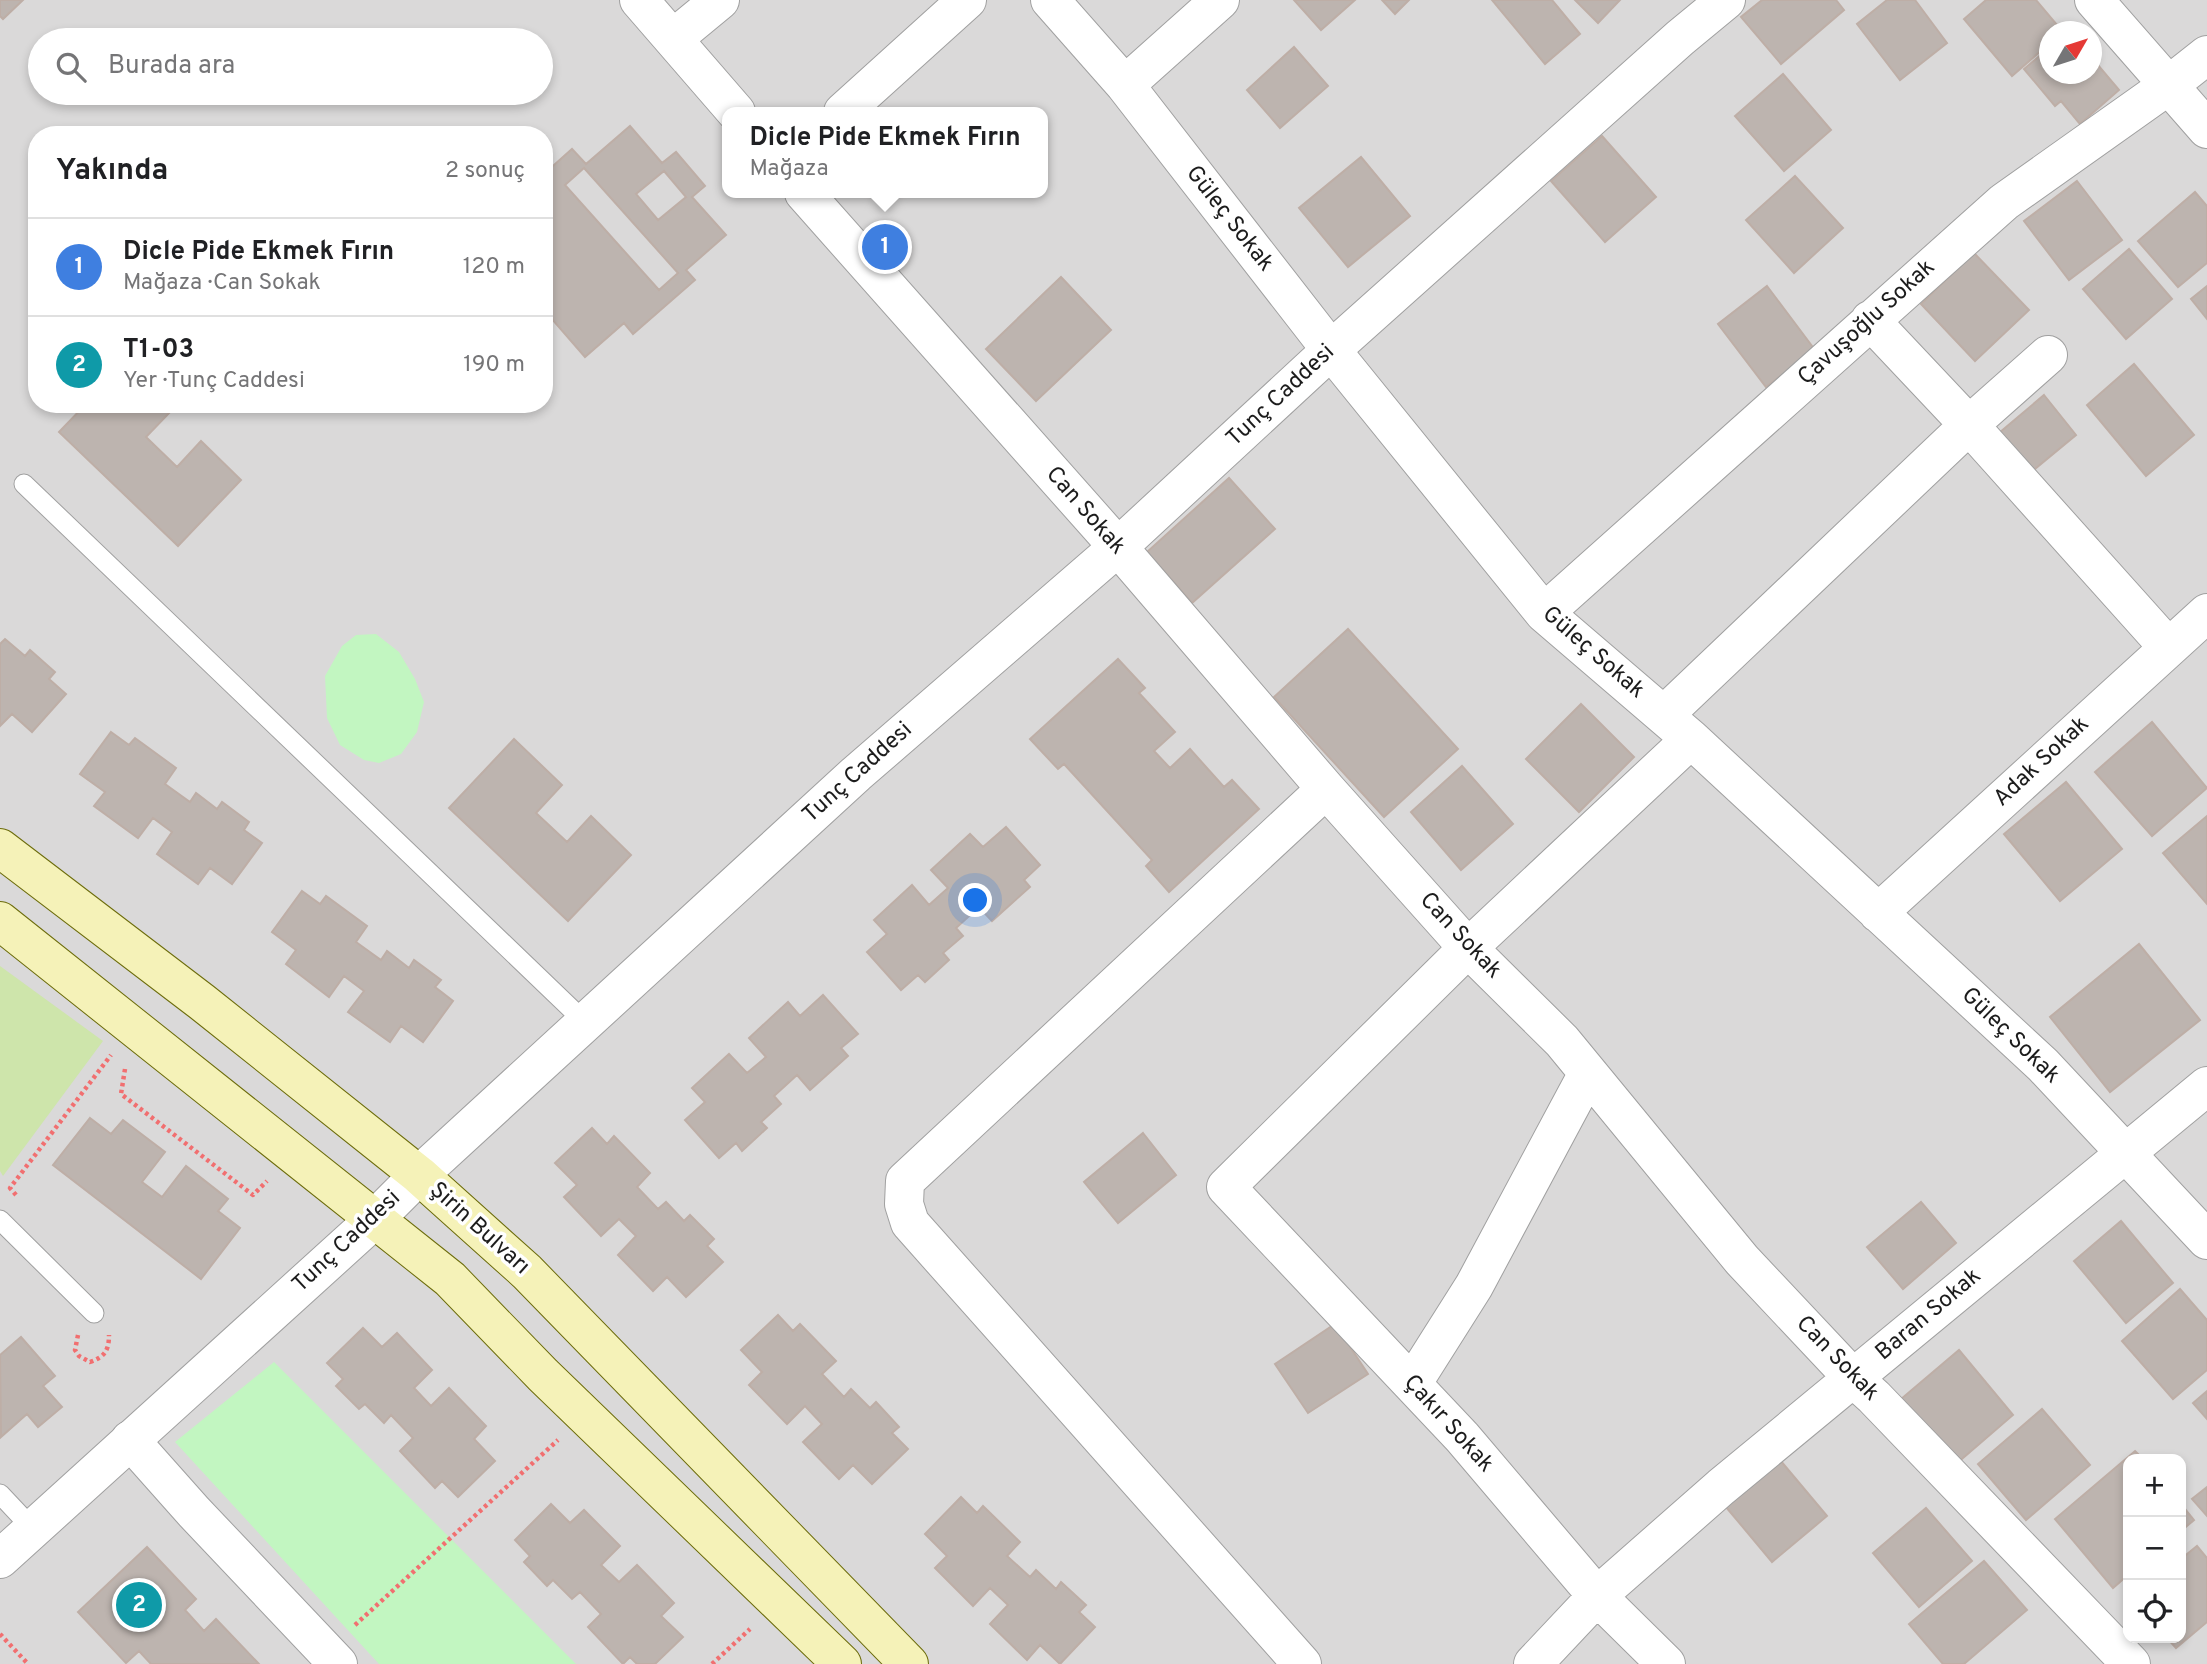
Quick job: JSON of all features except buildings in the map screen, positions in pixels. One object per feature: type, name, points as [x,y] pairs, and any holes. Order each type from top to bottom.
[{"type":"main road","name":"Şirin Bulvarı","points":[[0,848],[202,1002],[419,1175],[527,1272],[909,1664]]},
{"type":"main road","points":[[0,921],[450,1279],[585,1416],[842,1664]]},
{"type":"street","points":[[639,0],[732,107]]},
{"type":"street","points":[[674,38],[720,0]]},
{"type":"street","points":[[849,107],[967,0]]},
{"type":"street","name":"Güleç Sokak","points":[[1050,0],[1125,85],[1331,350],[1544,613],[1678,727],[2043,1065],[2207,1240]]},
{"type":"street","points":[[1125,85],[1220,0]]},
{"type":"street","points":[[2094,0],[2207,129]]},
{"type":"street","name":"Tunç Caddesi","points":[[0,1559],[376,1218],[419,1175],[856,774],[1118,547],[1708,5]]},
{"type":"street","name":"Çavuşoğlu Sokak","points":[[1544,613],[2004,202],[2207,55]]},
{"type":"street","name":"Can Sokak","points":[[808,198],[1468,948],[1562,1041],[1742,1260],[2131,1664]]},
{"type":"street","points":[[1870,320],[1969,425],[2168,647]]},
{"type":"street","points":[[1468,948],[1969,425],[2049,355]]},
{"type":"street","name":"Adak Sokak","points":[[1878,913],[2207,613]]},
{"type":"street","points":[[1301,1664],[910,1223],[904,1204],[905,1181],[1326,789]]},
{"type":"street","name":"Çakır Sokak","points":[[1468,948],[1226,1187],[1462,1437],[1598,1596],[1665,1664]]},
{"type":"street","points":[[1412,1384],[1474,1286],[1588,1073]]},
{"type":"street","name":"Baran Sokak","points":[[1533,1664],[1598,1596],[1721,1487],[2207,1086]]},
{"type":"street","points":[[131,1440],[194,1512],[332,1658]]},
{"type":"lane","points":[[24,484],[585,1022]]},
{"type":"lane","points":[[0,1220],[102,1320]]},
{"type":"lane","points":[[0,1494],[32,1528]]},
{"type":"path","points":[[19,1198],[9,1188],[107,1057],[118,1050]]},
{"type":"path","points":[[127,1056],[121,1094],[253,1195],[268,1180]]},
{"type":"path","points":[[102,1320],[108,1349],[102,1357],[90,1362],[79,1356],[75,1350],[75,1342],[79,1333],[102,1320]]},
{"type":"path","points":[[332,1658],[585,1416]]},
{"type":"path","points":[[712,1664],[779,1603]]},
{"type":"path","points":[[0,1634],[28,1664]]},
{"type":"shaded area","points":[[0,0],[2207,0],[2207,1664],[0,1664]]},
{"type":"green space","points":[[376,634],[399,652],[415,679],[424,702],[417,732],[401,754],[379,763],[364,760],[340,745],[327,718],[325,676],[342,646],[356,635]]},
{"type":"green space","points":[[0,966],[103,1041],[3,1176],[0,1171]]},
{"type":"green space","points":[[274,1362],[576,1664],[379,1664],[175,1442]]},
{"type":"place","name":"Dicle Pide Ekmek Fırın","points":[[885,247]]},
{"type":"place","name":"T1-03","points":[[139,1605]]}]
